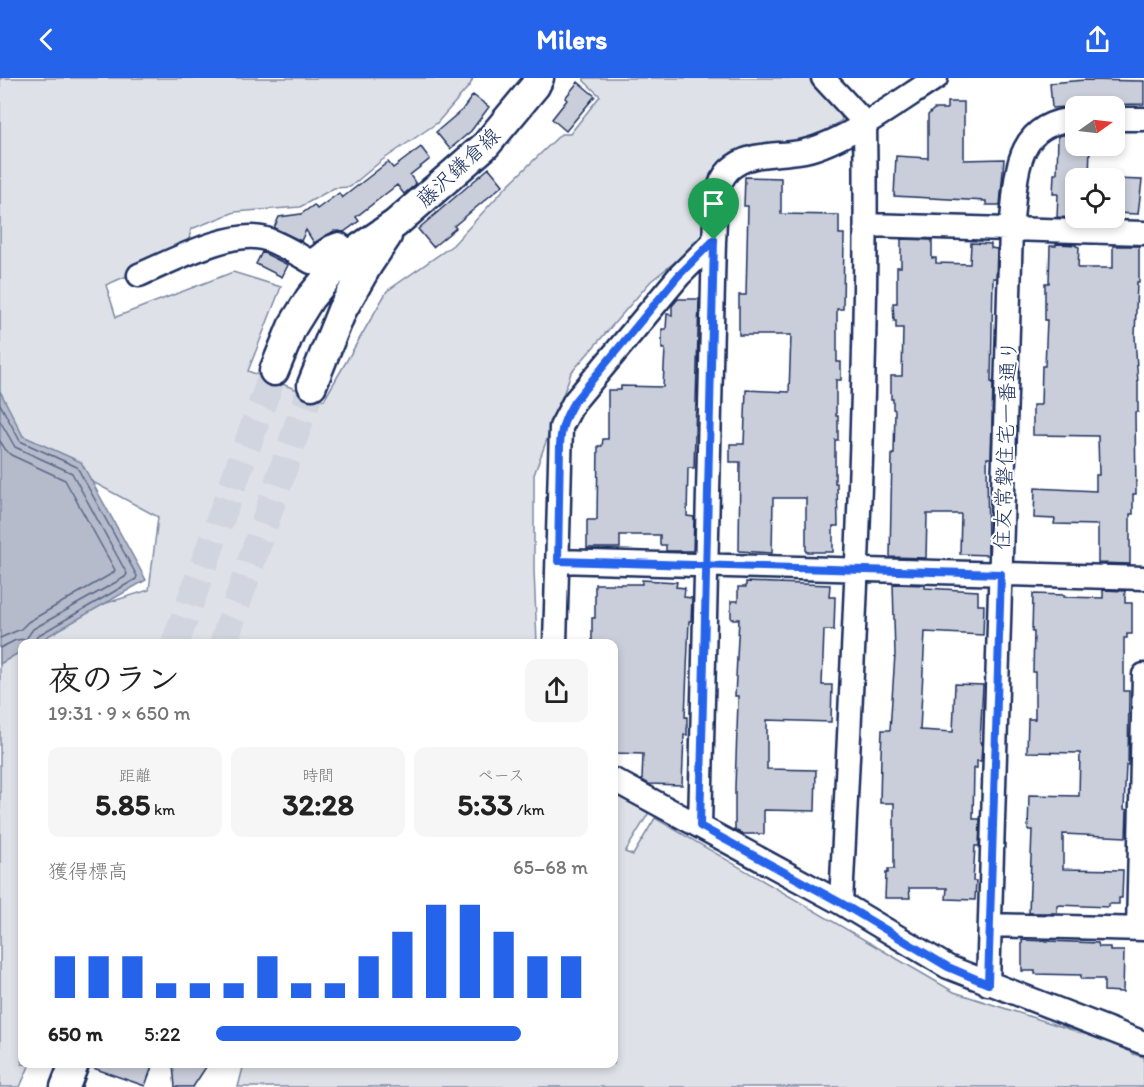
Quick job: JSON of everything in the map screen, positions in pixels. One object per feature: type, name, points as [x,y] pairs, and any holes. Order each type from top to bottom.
[{"type":"main road","name":"藤沢鎌倉線","points":[[274,371],[292,327],[310,298],[342,260],[395,224],[486,145],[535,86],[539,78]]},
{"type":"main road","name":"藤沢鎌倉線","points":[[312,385],[342,310],[367,266],[395,224]]},
{"type":"street","points":[[823,78],[865,123],[867,225],[856,570],[841,903]]},
{"type":"street","points":[[700,826],[717,190],[727,172],[740,161],[750,157],[800,152],[819,147],[865,123],[936,78]]},
{"type":"street","points":[[1125,118],[1144,119]]},
{"type":"street","name":"住友常磐住宅一番通り","points":[[988,984],[1011,229],[1019,159],[1026,143],[1040,130],[1053,123],[1065,121]]},
{"type":"street","points":[[867,225],[1144,233]]},
{"type":"street","points":[[139,275],[219,242],[239,238],[266,239],[311,262],[331,247],[339,244],[351,254]]},
{"type":"street","points":[[555,639],[560,445],[561,427],[566,414],[678,276],[714,240]]},
{"type":"street","points":[[558,561],[1144,578]]},
{"type":"street","points":[[990,925],[1141,929],[1144,675]]},
{"type":"street","points":[[618,782],[841,903],[948,967],[1144,1043]]},
{"type":"shaded area","points":[[0,78],[473,78],[470,85],[437,123],[381,161],[350,187],[334,188],[300,207],[235,212],[191,229],[187,250],[106,285],[116,317],[233,272],[281,287],[248,371],[324,400],[387,291],[453,245],[507,186],[561,134],[570,134],[600,96],[584,81],[584,78],[816,78],[839,107],[842,120],[827,130],[801,140],[749,145],[731,153],[710,174],[703,211],[704,239],[651,281],[571,373],[534,475],[537,639],[18,639],[18,1068],[28,1068],[20,1087],[0,1087],[0,646],[42,623],[149,590],[158,517],[22,444],[0,410]]},
{"type":"shaded area","points":[[618,793],[650,811],[625,852],[633,855],[655,818],[954,992],[1134,1050],[1133,1054],[1144,1057],[1144,1087],[238,1087],[243,1068],[618,1068]]},
{"type":"water","points":[[0,391],[23,436],[81,462],[146,580],[43,639],[18,639],[18,653],[0,664]]},
{"type":"building","points":[[1085,80],[1144,81],[1144,104],[1125,104],[1125,96],[1065,96],[1065,107],[1052,108],[1050,83]]},
{"type":"building","points":[[578,82],[595,96],[566,131],[552,119]]},
{"type":"building","points":[[473,95],[489,107],[471,131],[450,149],[436,132],[462,110]]},
{"type":"building","points":[[947,102],[964,102],[964,160],[1004,159],[1000,205],[986,205],[986,201],[894,196],[896,156],[928,158],[928,115],[934,109],[947,109]]},
{"type":"building","points":[[1065,135],[1065,156],[1090,156],[1089,168],[1065,168],[1065,217],[1057,217],[1058,194],[1053,194],[1054,174],[1057,174],[1058,136]]},
{"type":"building","points":[[421,147],[430,159],[410,175],[416,184],[404,194],[397,185],[356,217],[359,221],[344,232],[334,231],[314,243],[306,230],[301,241],[274,228],[279,217],[301,214],[314,205],[317,209],[339,193],[342,198],[388,162],[393,168]]},
{"type":"building","points":[[489,168],[503,185],[433,247],[418,229]]},
{"type":"building","points":[[745,177],[781,178],[781,214],[839,215],[839,234],[844,234],[843,309],[837,309],[837,362],[841,362],[841,380],[836,380],[838,440],[835,440],[835,483],[837,483],[838,526],[833,526],[833,552],[806,552],[806,498],[773,498],[772,553],[739,551],[740,462],[730,462],[730,444],[744,444],[746,390],[789,392],[791,335],[739,335],[739,295],[746,295],[748,206],[744,206]]},
{"type":"building","points":[[1125,179],[1142,180],[1138,214],[1125,213]]},
{"type":"building","points":[[901,239],[932,240],[932,258],[936,258],[936,263],[970,264],[971,243],[991,244],[991,248],[997,249],[996,278],[993,278],[991,458],[987,458],[988,555],[960,554],[961,514],[927,514],[926,558],[890,557],[895,410],[893,399],[891,399],[891,376],[902,376],[903,328],[896,328],[893,303],[897,303],[897,267],[901,267]]},
{"type":"building","points":[[1056,244],[1079,247],[1078,268],[1113,268],[1113,246],[1139,246],[1135,336],[1138,384],[1138,412],[1135,412],[1136,494],[1133,494],[1133,514],[1130,514],[1130,564],[1098,563],[1098,525],[1054,524],[1055,519],[1034,518],[1035,488],[1096,491],[1096,475],[1099,475],[1098,436],[1033,435],[1033,405],[1041,405],[1042,366],[1045,366],[1047,320],[1045,320],[1045,283],[1049,283],[1050,246],[1056,246]]},
{"type":"building","points":[[262,252],[288,265],[282,277],[256,264]]},
{"type":"building","points":[[678,299],[699,299],[694,468],[688,468],[687,516],[694,517],[693,551],[666,551],[666,545],[660,545],[660,535],[620,535],[620,548],[587,548],[587,520],[597,520],[598,446],[602,446],[603,439],[608,439],[608,390],[621,390],[621,386],[663,387],[665,349],[662,349],[662,329],[666,329],[667,314],[672,315],[672,306]]},
{"type":"building","points":[[642,580],[677,582],[676,587],[685,588],[684,597],[692,598],[685,717],[687,717],[687,735],[684,735],[682,785],[649,784],[642,780],[643,754],[618,753],[618,639],[592,639],[592,618],[595,618],[595,584],[642,584]]},
{"type":"building","points":[[746,582],[830,585],[829,597],[835,597],[834,630],[824,630],[822,685],[832,685],[831,722],[767,720],[767,769],[816,770],[815,811],[764,810],[764,834],[743,834],[735,830],[738,696],[735,696],[739,619],[731,619],[731,601],[738,601],[738,587],[746,587]]},
{"type":"building","points":[[893,584],[978,591],[978,605],[984,605],[983,635],[925,632],[920,730],[953,732],[955,684],[983,685],[981,761],[977,761],[977,768],[974,768],[973,819],[980,819],[979,846],[975,846],[973,881],[976,881],[975,900],[946,899],[947,888],[909,888],[910,898],[885,898],[886,873],[888,869],[894,869],[894,803],[880,803],[882,730],[890,730],[895,654]]},
{"type":"building","points":[[1103,590],[1125,591],[1125,603],[1132,603],[1132,634],[1127,634],[1127,638],[1124,638],[1124,691],[1129,691],[1128,765],[1126,765],[1124,809],[1127,810],[1126,837],[1063,834],[1063,869],[1123,870],[1122,898],[1119,898],[1119,904],[1109,904],[1109,907],[1057,905],[1057,913],[1029,913],[1032,830],[1028,830],[1029,795],[1079,796],[1080,753],[1027,752],[1028,719],[1035,719],[1033,594],[1103,598]]},
{"type":"building","points":[[1022,940],[1098,943],[1099,947],[1110,947],[1110,951],[1124,951],[1123,992],[1104,991],[1104,979],[1081,979],[1081,975],[1035,974],[1035,971],[1022,971]]},
{"type":"building","points":[[93,1068],[152,1068],[145,1086]]},
{"type":"building","points":[[173,1068],[205,1068],[193,1087],[175,1087]]},
{"type":"tunnel","points":[[177,639],[274,371]]},
{"type":"tunnel","points":[[225,639],[312,385]]},
{"type":"route","points":[[714,240],[678,276],[566,414],[561,427],[560,445],[558,561],[708,566],[1001,574],[988,984],[948,967],[841,903],[700,826],[708,566],[714,240]]}]
